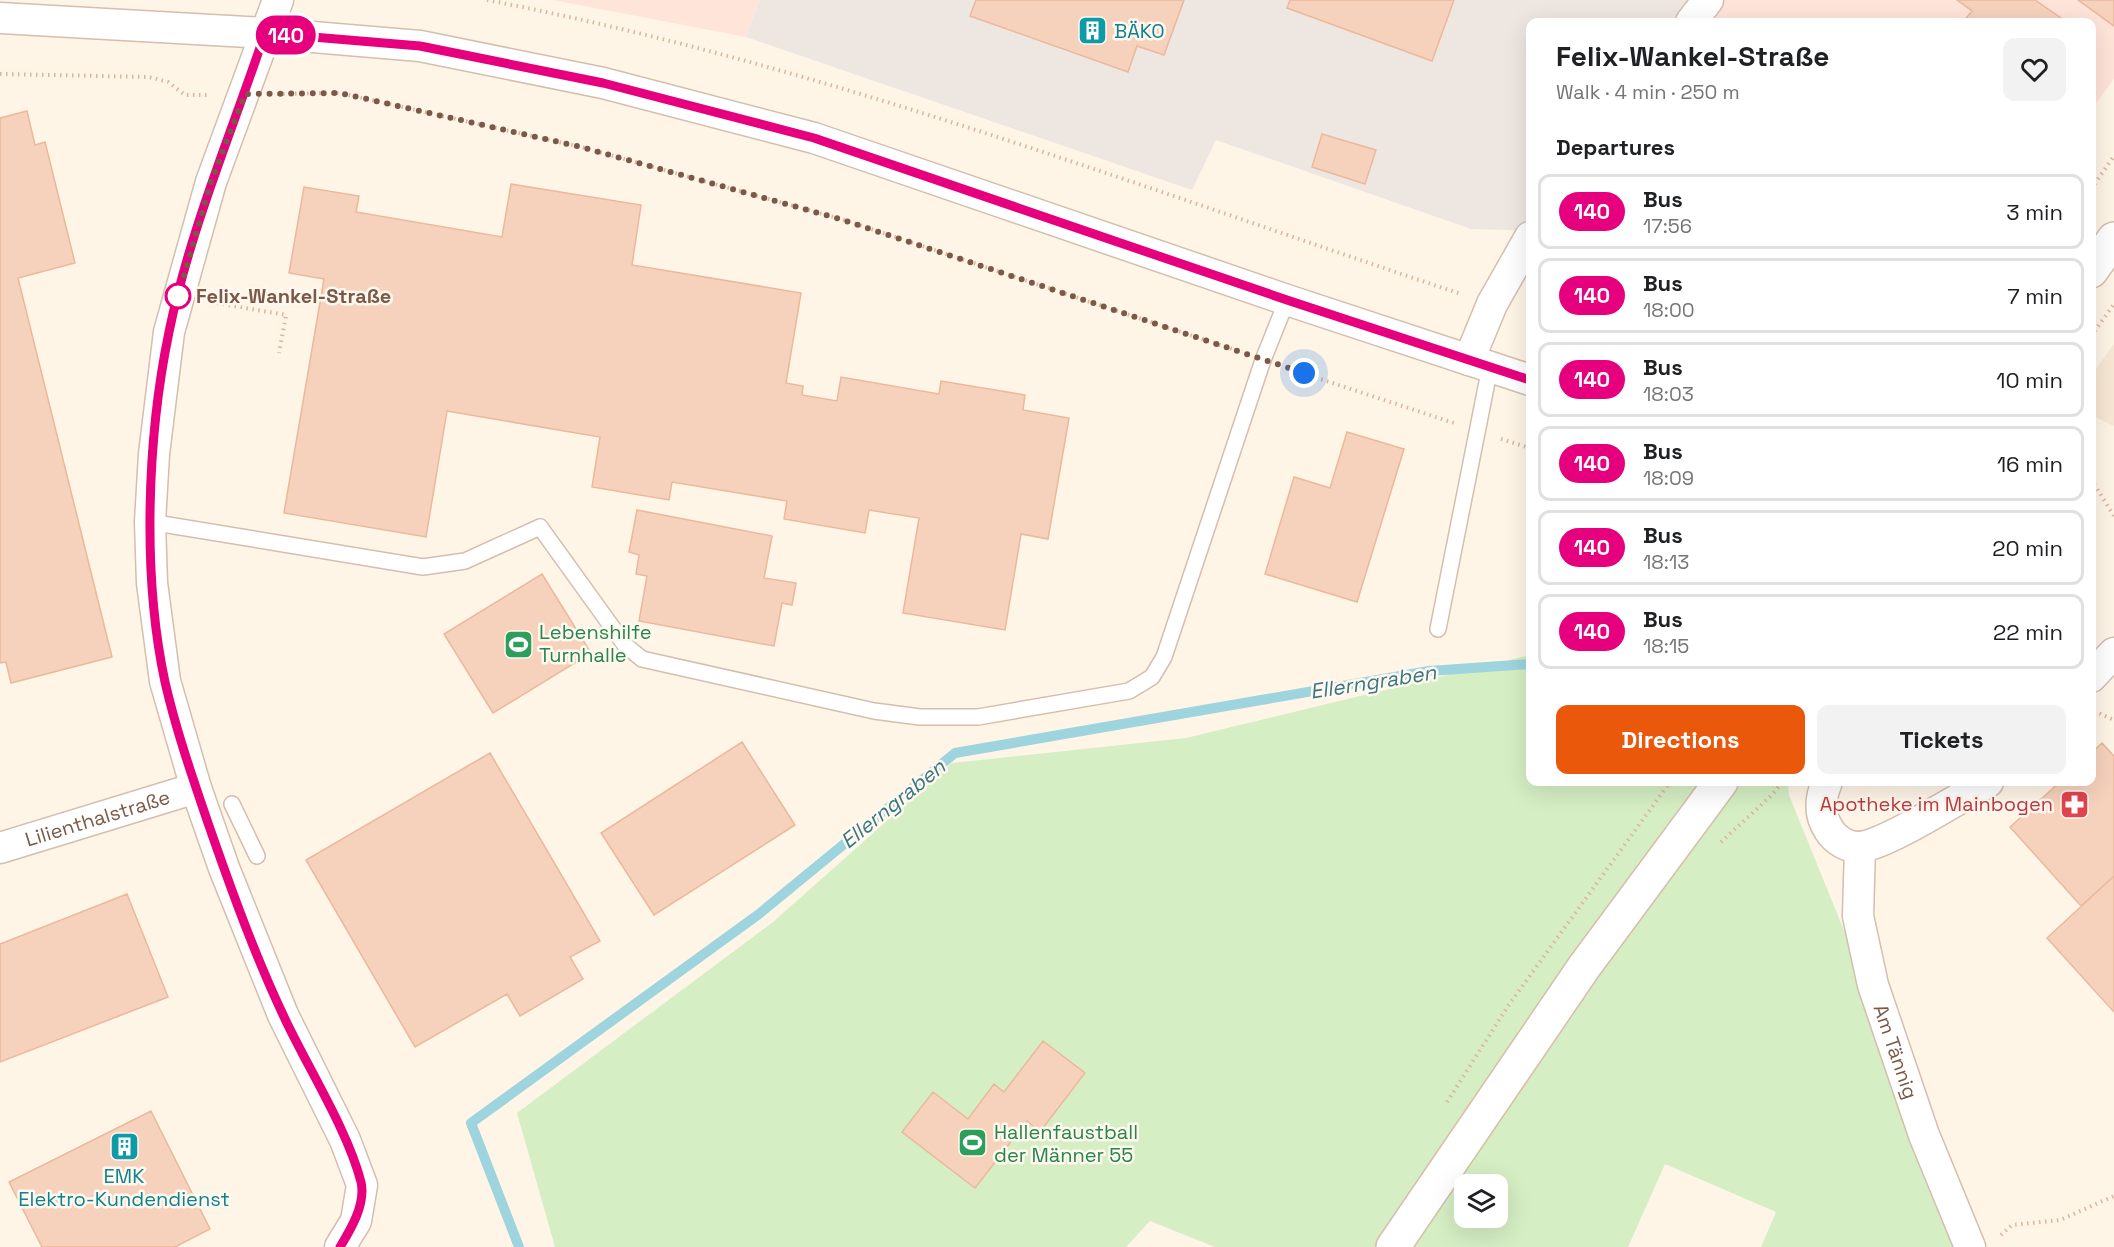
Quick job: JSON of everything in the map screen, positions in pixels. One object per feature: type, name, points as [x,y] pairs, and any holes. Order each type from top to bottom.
[{"type":"main road","points":[[2096,265],[2114,239]]},
{"type":"main road","points":[[1393,1247],[1584,967],[1718,786]]},
{"type":"street","points":[[278,0],[211,182],[178,296],[161,384],[150,522],[152,583],[165,681],[196,788],[224,868],[283,1015],[345,1140],[362,1185],[356,1221],[340,1247]]},
{"type":"street","points":[[1694,18],[1708,0]]},
{"type":"street","points":[[8,18],[265,33],[420,46],[603,83],[814,138],[1287,300],[1526,379]]},
{"type":"street","points":[[1480,363],[1492,304],[1526,244]]},
{"type":"street","points":[[1826,786],[1821,804],[1824,823],[1832,835],[1846,845],[1860,847],[1887,838],[1981,786]]},
{"type":"street","name":"Lilienthalstraße","points":[[0,848],[196,788]]},
{"type":"street","name":"Am Tännig","points":[[1860,847],[1857,916],[1873,985],[1924,1135],[1982,1243]]},
{"type":"lane","points":[[150,522],[423,567],[465,561],[540,527],[625,645],[642,659],[874,711],[920,717],[978,717],[1130,691],[1152,678],[1164,657],[1263,360],[1287,300]]},
{"type":"lane","points":[[1438,629],[1478,431],[1480,363]]},
{"type":"lane","points":[[232,804],[257,856]]},
{"type":"path","points":[[487,0],[575,17],[870,96],[1492,304]]},
{"type":"path","points":[[0,74],[149,77],[168,82],[185,95],[340,93],[581,147],[840,219],[1526,447]]},
{"type":"path","points":[[2096,182],[2114,156]]},
{"type":"path","points":[[178,296],[286,315],[279,353]]},
{"type":"path","points":[[2096,329],[2114,304]]},
{"type":"path","points":[[2096,487],[2114,516]]},
{"type":"path","points":[[2096,711],[2114,720]]},
{"type":"path","points":[[1721,842],[1760,807],[1778,786]]},
{"type":"path","points":[[1982,1243],[2012,1225],[2060,1220],[2114,1196]]},
{"type":"shaded area","points":[[553,0],[760,0],[746,37]]},
{"type":"shaded area","points":[[760,0],[1725,0],[1712,18],[1526,18],[1526,231],[1471,229],[1216,140],[1192,190],[746,37]]},
{"type":"shaded area","points":[[1725,0],[2114,0],[2114,79],[2096,103],[2096,18],[1712,18]]},
{"type":"shaded area","points":[[2114,344],[2114,426],[2096,417],[2096,369]]},
{"type":"green space","points":[[1526,656],[1526,786],[1788,786],[1789,795],[1875,1007],[1961,1247],[1761,1247],[1776,1212],[1665,1164],[1628,1247],[1215,1247],[1150,1221],[1126,1247],[555,1247],[517,1113],[773,922],[952,763],[1186,738]]},
{"type":"building","name":"BÄKO","points":[[976,0],[1184,0],[1164,55],[1137,46],[1128,72],[970,16]]},
{"type":"building","points":[[1290,0],[1454,0],[1432,61],[1287,8]]},
{"type":"building","points":[[1957,0],[2035,0],[2061,18],[1966,18],[1972,11]]},
{"type":"building","points":[[2078,0],[2114,0],[2114,26]]},
{"type":"building","points":[[27,111],[35,145],[45,142],[75,263],[18,278],[112,657],[11,683],[6,662],[0,663],[0,118]]},
{"type":"building","points":[[1322,134],[1376,150],[1365,184],[1312,167]]},
{"type":"building","points":[[511,184],[641,205],[632,265],[801,293],[786,383],[803,386],[802,395],[837,401],[841,377],[939,394],[941,381],[1025,395],[1023,410],[1069,418],[1048,539],[1021,534],[1005,630],[903,613],[919,518],[869,510],[865,533],[784,519],[787,501],[672,482],[669,500],[592,487],[600,437],[447,411],[426,537],[284,513],[324,279],[289,273],[304,187],[359,196],[356,212],[502,237]]},
{"type":"building","points":[[1347,432],[1404,449],[1357,602],[1265,574],[1294,477],[1330,488]]},
{"type":"building","points":[[637,510],[772,536],[764,578],[796,583],[792,605],[782,603],[774,646],[639,621],[647,576],[636,574],[639,555],[629,552]]},
{"type":"building","name":"Lebenshilfe Turnhalle","points":[[542,574],[591,653],[493,713],[444,634]]},
{"type":"building","points":[[742,742],[795,825],[654,915],[601,833]]},
{"type":"building","name":"Apotheke im Mainbogen","points":[[2102,743],[2114,756],[2114,876],[2081,906],[2010,827],[2056,786],[2096,786],[2096,748]]},
{"type":"building","points":[[490,753],[600,941],[570,957],[583,979],[520,1016],[507,994],[415,1047],[306,860]]},
{"type":"building","points":[[2114,876],[2114,1012],[2047,938]]},
{"type":"building","points":[[127,894],[168,997],[0,1062],[0,944]]},
{"type":"building","points":[[1043,1041],[1085,1073],[1040,1132],[1027,1121],[975,1188],[902,1132],[933,1092],[968,1119],[994,1084],[1004,1092]]},
{"type":"building","name":"EMK Elektro-Kundendienst","points":[[151,1111],[210,1229],[175,1247],[42,1247],[9,1182]]},
{"type":"waterway","name":"Ellerngraben","points":[[519,1247],[471,1123],[759,914],[955,753],[1429,671],[1526,664]]},
{"type":"bus line","name":"140","points":[[340,1247],[356,1221],[362,1185],[345,1140],[283,1015],[224,868],[196,788],[165,681],[152,583],[150,522],[154,454],[169,332],[211,182],[245,94],[265,33],[420,46],[603,83],[814,138],[1109,237],[1287,300],[1526,379]]},
{"type":"place","name":"BÄKO","points":[[1093,31]]},
{"type":"place","name":"Felix-Wankel-Straße","points":[[178,296]]},
{"type":"place","name":"Lebenshilfe Turnhalle","points":[[518,644]]},
{"type":"place","name":"Apotheke im Mainbogen","points":[[2074,804]]},
{"type":"place","name":"Hallenfaustball der Männer 55","points":[[973,1143]]},
{"type":"place","name":"EMK Elektro-Kundendienst","points":[[124,1146]]},
{"type":"route","points":[[178,296],[211,182],[245,94],[340,93],[581,147],[775,200],[1094,302],[1304,373]]}]
